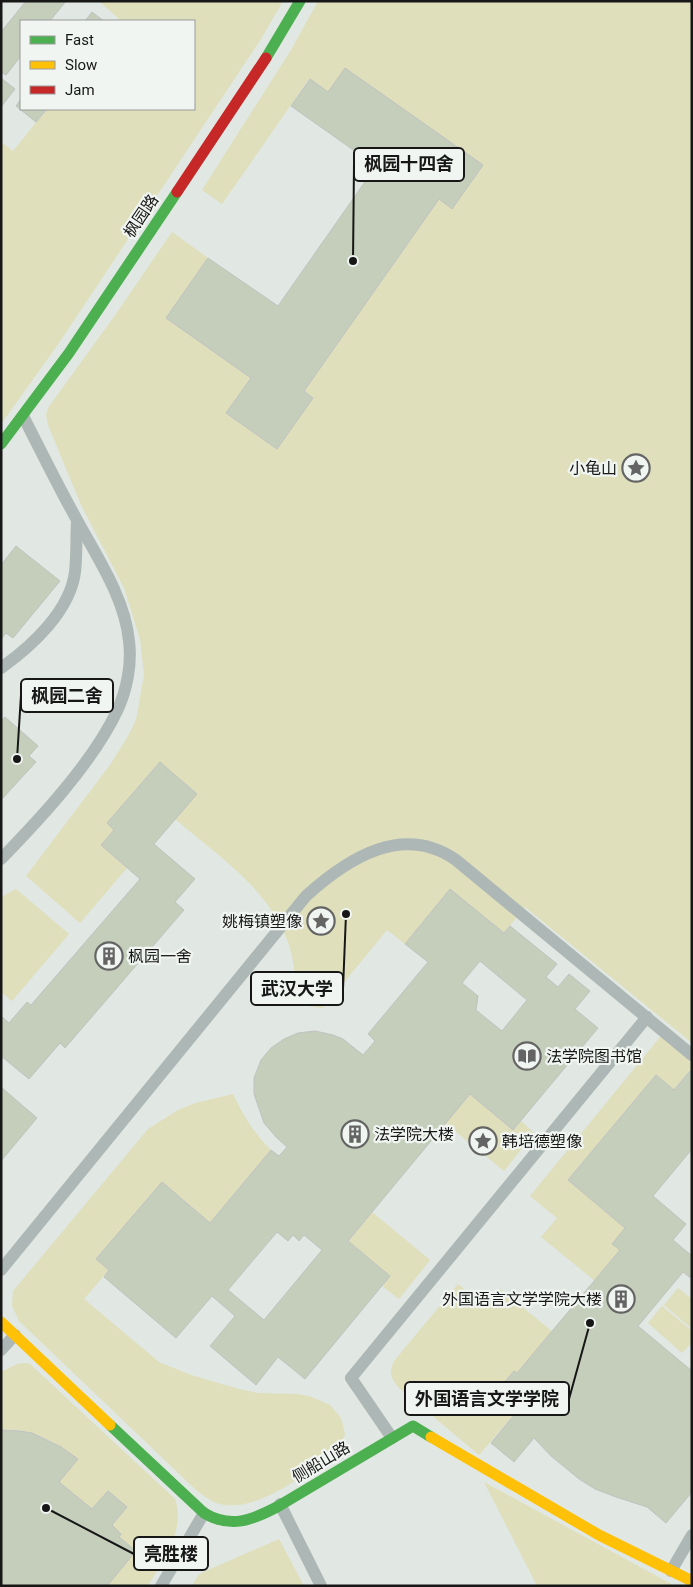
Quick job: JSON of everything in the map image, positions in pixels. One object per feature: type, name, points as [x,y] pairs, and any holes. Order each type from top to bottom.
[{"type":"street","name":"枫园路","points":[[1,444],[69,352],[273,48],[300,1]]},
{"type":"street","name":"侧船山路","points":[[1,1322],[204,1513],[215,1520],[237,1522],[253,1518],[413,1426],[599,1535],[692,1581]]},
{"type":"lane","points":[[1,859],[76,774],[104,735],[118,710],[126,686],[129,663],[126,620],[95,552],[23,416]]},
{"type":"lane","points":[[1,668],[46,628],[63,606],[75,573],[77,520]]},
{"type":"lane","points":[[1,1270],[306,896],[327,877],[363,856],[396,846],[410,844],[421,844],[444,852],[692,1055]]},
{"type":"lane","points":[[392,1438],[351,1378],[647,1017]]},
{"type":"lane","points":[[1,1350],[15,1335]]},
{"type":"lane","points":[[280,1504],[321,1586]]},
{"type":"lane","points":[[160,1586],[204,1513]]},
{"type":"lane","points":[[671,1571],[692,1535]]},
{"type":"shaded area","points":[[1,1],[692,1],[692,1586],[1,1586]]},
{"type":"green space","points":[[99,1],[283,1],[261,39],[59,343],[1,424],[1,142],[13,151],[46,110],[195,110],[195,20],[119,19]]},
{"type":"green space","points":[[318,1],[692,1],[692,1043],[525,907],[504,933],[450,889],[405,944],[387,930],[323,1008],[299,1005],[291,952],[281,925],[270,907],[241,875],[175,819],[197,794],[160,762],[107,823],[114,830],[101,845],[127,868],[80,923],[26,876],[110,765],[128,736],[136,720],[144,675],[140,639],[124,588],[81,505],[48,425],[46,415],[48,408],[172,232],[208,258],[166,318],[251,378],[226,413],[277,449],[313,398],[304,391],[439,199],[452,208],[483,165],[345,68],[328,92],[309,79],[222,204],[202,190],[291,50]]},
{"type":"green space","points":[[16,889],[69,934],[12,1001],[1,992],[1,897]]},
{"type":"green space","points":[[661,1036],[692,1062],[692,1073],[689,1071],[674,1090],[656,1075],[568,1180],[625,1228],[620,1250],[595,1281],[541,1237],[557,1218],[530,1196]]},
{"type":"green space","points":[[233,1094],[249,1124],[271,1150],[210,1223],[162,1182],[96,1259],[109,1270],[84,1299],[159,1362],[191,1375],[239,1389],[258,1393],[298,1394],[312,1397],[330,1405],[341,1418],[345,1434],[339,1449],[333,1455],[282,1489],[268,1496],[239,1505],[225,1505],[205,1497],[195,1489],[19,1321],[12,1306],[13,1291],[148,1129],[178,1110],[196,1103]]},
{"type":"green space","points":[[470,1094],[513,1130],[521,1121],[534,1133],[504,1171],[445,1123]]},
{"type":"green space","points":[[372,1212],[430,1260],[399,1299],[382,1286],[390,1276],[348,1241]]},
{"type":"green space","points":[[458,1284],[485,1306],[500,1289],[553,1332],[517,1373],[514,1371],[498,1391],[519,1409],[479,1455],[399,1388],[392,1379],[391,1372],[394,1361]]},
{"type":"green space","points":[[678,1288],[692,1299],[692,1329],[664,1305]]},
{"type":"green space","points":[[662,1306],[692,1331],[692,1342],[682,1353],[648,1323]]},
{"type":"green space","points":[[17,1364],[30,1364],[175,1499],[178,1522],[175,1533],[166,1555],[148,1586],[107,1586],[121,1533],[112,1525],[127,1507],[108,1491],[92,1509],[59,1482],[78,1459],[42,1437],[22,1431],[1,1430],[1,1372]]},
{"type":"green space","points":[[484,1482],[675,1586],[537,1586]]},
{"type":"green space","points":[[279,1539],[304,1586],[192,1586],[199,1574]]},
{"type":"building","points":[[26,1],[66,1],[51,20],[20,20],[20,57],[6,75],[1,72],[1,32]]},
{"type":"building","points":[[92,12],[103,20],[86,20]]},
{"type":"building","points":[[345,68],[483,165],[452,209],[439,199],[304,391],[313,398],[277,449],[226,413],[251,378],[166,318],[208,258],[278,306],[376,166],[291,106],[310,79],[328,92]]},
{"type":"building","points":[[1,78],[15,89],[1,107]]},
{"type":"building","points":[[20,100],[20,109],[16,106]]},
{"type":"building","points":[[21,110],[46,110],[36,122]]},
{"type":"building","points":[[16,546],[60,581],[13,638],[6,633],[1,639],[1,565]]},
{"type":"building","points":[[5,717],[38,746],[29,756],[36,762],[1,800],[1,721]]},
{"type":"building","name":"枫园一舍","points":[[160,762],[197,794],[154,844],[195,879],[175,902],[184,910],[65,1048],[60,1043],[29,1079],[1,1056],[1,1016],[9,1023],[27,1002],[31,1005],[140,879],[101,845],[114,830],[107,823]]},
{"type":"building","name":"法学院大楼","points":[[450,889],[504,933],[510,926],[557,964],[546,977],[558,987],[569,974],[590,991],[575,1009],[598,1028],[513,1130],[470,1094],[348,1241],[390,1276],[305,1379],[278,1357],[256,1385],[210,1346],[235,1316],[212,1296],[176,1338],[104,1277],[109,1270],[96,1259],[162,1182],[210,1223],[271,1150],[279,1156],[287,1147],[264,1123],[254,1094],[254,1078],[261,1060],[271,1048],[284,1039],[298,1033],[315,1031],[343,1039],[363,1055],[375,1041],[368,1034],[428,962],[405,944]],"holes":[[[480,961],[527,1000],[502,1031],[476,1010],[478,996],[462,983]],[[277,1232],[288,1241],[293,1235],[299,1241],[304,1235],[322,1250],[264,1320],[228,1290]]]},
{"type":"building","name":"外国语言文学学院大楼","points":[[690,1071],[692,1073],[692,1149],[653,1196],[686,1224],[673,1240],[692,1256],[692,1279],[683,1272],[638,1326],[692,1371],[692,1492],[666,1523],[647,1507],[595,1489],[579,1479],[551,1456],[534,1438],[514,1462],[491,1443],[519,1409],[497,1391],[514,1371],[517,1373],[620,1250],[612,1244],[625,1228],[568,1180],[656,1075],[674,1090]]},
{"type":"building","points":[[1,1087],[37,1118],[1,1161]]},
{"type":"building","points":[[1,1430],[32,1433],[61,1447],[78,1459],[59,1482],[92,1509],[108,1491],[127,1507],[112,1525],[121,1534],[119,1537],[136,1551],[107,1586],[1,1586]]},
{"type":"traffic: fast","points":[[266,58],[300,1]]},
{"type":"traffic: fast","points":[[1,444],[69,353],[177,192]]},
{"type":"traffic: fast","points":[[110,1425],[204,1513],[223,1521],[232,1522],[250,1519],[277,1507],[413,1426],[431,1437]]},
{"type":"traffic: slow","points":[[1,1322],[110,1425]]},
{"type":"traffic: slow","points":[[431,1437],[599,1535],[692,1581]]},
{"type":"traffic: jam","points":[[177,192],[266,58]]},
{"type":"place","name":"枫园十四舍","points":[[353,261]]},
{"type":"place","name":"小龟山","points":[[636,468]]},
{"type":"place","name":"枫园二舍","points":[[17,759]]},
{"type":"place","name":"武汉大学","points":[[346,914]]},
{"type":"place","name":"姚梅镇塑像","points":[[321,921]]},
{"type":"place","name":"枫园一舍","points":[[109,956]]},
{"type":"place","name":"法学院图书馆","points":[[527,1056]]},
{"type":"place","name":"法学院大楼","points":[[355,1134]]},
{"type":"place","name":"韩培德塑像","points":[[483,1141]]},
{"type":"place","name":"外国语言文学学院大楼","points":[[621,1299]]},
{"type":"place","name":"外国语言文学学院","points":[[590,1323]]},
{"type":"place","name":"亮胜楼","points":[[46,1508]]}]
